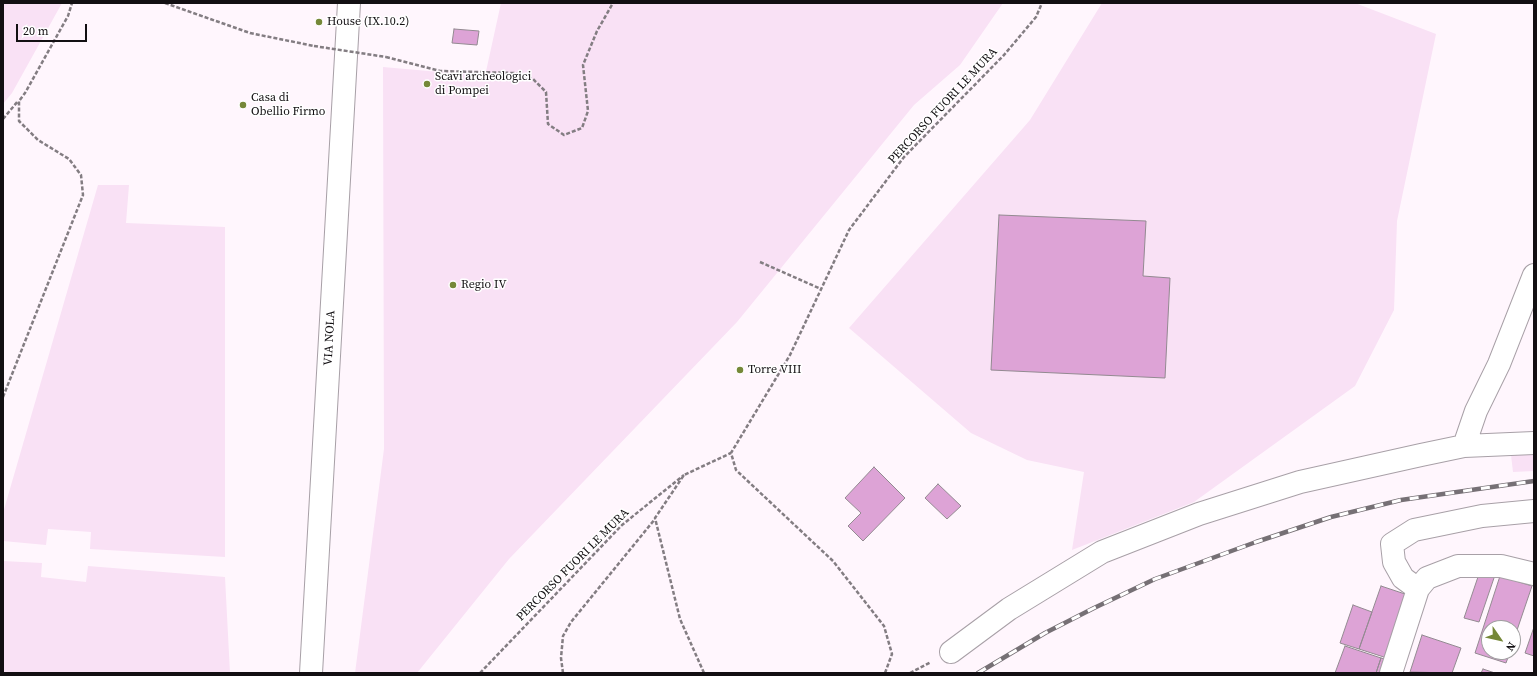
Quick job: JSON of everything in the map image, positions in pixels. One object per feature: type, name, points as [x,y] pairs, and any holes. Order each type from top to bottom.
[{"type":"street","name":"VIA NOLA","points":[[310,673],[349,3]]},
{"type":"street","points":[[1464,446],[1476,411],[1499,364],[1534,275]]},
{"type":"street","points":[[951,652],[1009,609],[1102,552],[1199,514],[1300,482],[1464,446],[1534,443]]},
{"type":"street","points":[[1418,589],[1403,578],[1394,562],[1392,544],[1414,530],[1482,516],[1534,511]]},
{"type":"street","points":[[1391,673],[1418,589],[1427,578],[1458,566],[1501,566],[1534,574]]},
{"type":"path","points":[[3,120],[25,93],[68,16],[72,3]]},
{"type":"path","points":[[165,3],[250,33],[314,46],[386,57],[440,71],[514,73],[533,79],[546,92],[548,124],[564,134],[582,128],[588,111],[584,65],[596,31],[613,3]]},
{"type":"path","name":"PERCORSO FUORI LE MURA","points":[[480,673],[622,525],[684,474],[731,453],[790,355],[848,230],[904,157],[1004,55],[1036,17],[1042,3]]},
{"type":"path","points":[[3,397],[82,194],[81,175],[69,159],[38,140],[19,121],[18,101]]},
{"type":"path","points":[[760,262],[821,289]]},
{"type":"path","points":[[731,453],[736,470],[833,561],[884,626],[892,654],[885,673]]},
{"type":"path","points":[[563,673],[561,658],[563,636],[571,622],[655,518],[684,474]]},
{"type":"path","points":[[655,518],[680,619],[704,673]]},
{"type":"shaded area","points":[[3,3],[62,3],[12,93],[3,104]]},
{"type":"shaded area","points":[[501,3],[1003,3],[960,65],[914,105],[737,322],[509,559],[417,673],[355,673],[384,449],[383,67],[485,76]]},
{"type":"shaded area","points":[[1102,3],[1355,3],[1436,34],[1397,221],[1394,310],[1355,386],[1194,502],[1072,550],[1084,472],[1027,460],[971,433],[849,328],[1030,120]]},
{"type":"shaded area","points":[[98,185],[129,185],[126,223],[225,227],[225,557],[90,549],[91,532],[48,529],[46,545],[3,541],[3,513]]},
{"type":"shaded area","points":[[1534,454],[1534,471],[1513,472],[1511,455]]},
{"type":"shaded area","points":[[3,561],[42,563],[41,577],[86,582],[88,566],[225,577],[230,673],[3,673]]},
{"type":"building","points":[[454,29],[479,31],[477,45],[452,43]]},
{"type":"building","points":[[999,215],[1146,221],[1143,276],[1170,278],[1165,378],[991,370]]},
{"type":"building","points":[[874,467],[905,498],[863,541],[848,526],[861,513],[845,498]]},
{"type":"building","points":[[938,484],[961,506],[947,519],[925,498]]},
{"type":"building","points":[[1480,571],[1495,575],[1479,622],[1464,618]]},
{"type":"building","points":[[1500,576],[1532,586],[1520,620],[1486,620]]},
{"type":"building","points":[[1381,586],[1411,596],[1390,659],[1359,649]]},
{"type":"building","points":[[1353,605],[1372,612],[1359,649],[1340,643]]},
{"type":"building","points":[[1534,627],[1534,656],[1525,653]]},
{"type":"building","points":[[1422,635],[1461,648],[1452,673],[1410,672]]},
{"type":"building","points":[[1481,635],[1481,655],[1475,653]]},
{"type":"building","points":[[1345,646],[1381,658],[1376,673],[1335,673]]},
{"type":"building","points":[[1381,658],[1391,661],[1387,673],[1376,673]]},
{"type":"building","points":[[1497,660],[1507,660],[1506,663]]},
{"type":"building","points":[[1483,669],[1495,673],[1481,673]]},
{"type":"railway","points":[[978,673],[1045,633],[1155,579],[1256,542],[1331,517],[1401,500],[1534,481]]},
{"type":"place","name":"House (IX.10.2)","points":[[319,22]]},
{"type":"place","name":"Scavi archeologici di Pompei","points":[[427,84]]},
{"type":"place","name":"Casa di Obellio Firmo","points":[[243,105]]},
{"type":"place","name":"Regio IV","points":[[453,285]]},
{"type":"place","name":"Torre VIII","points":[[740,370]]}]
